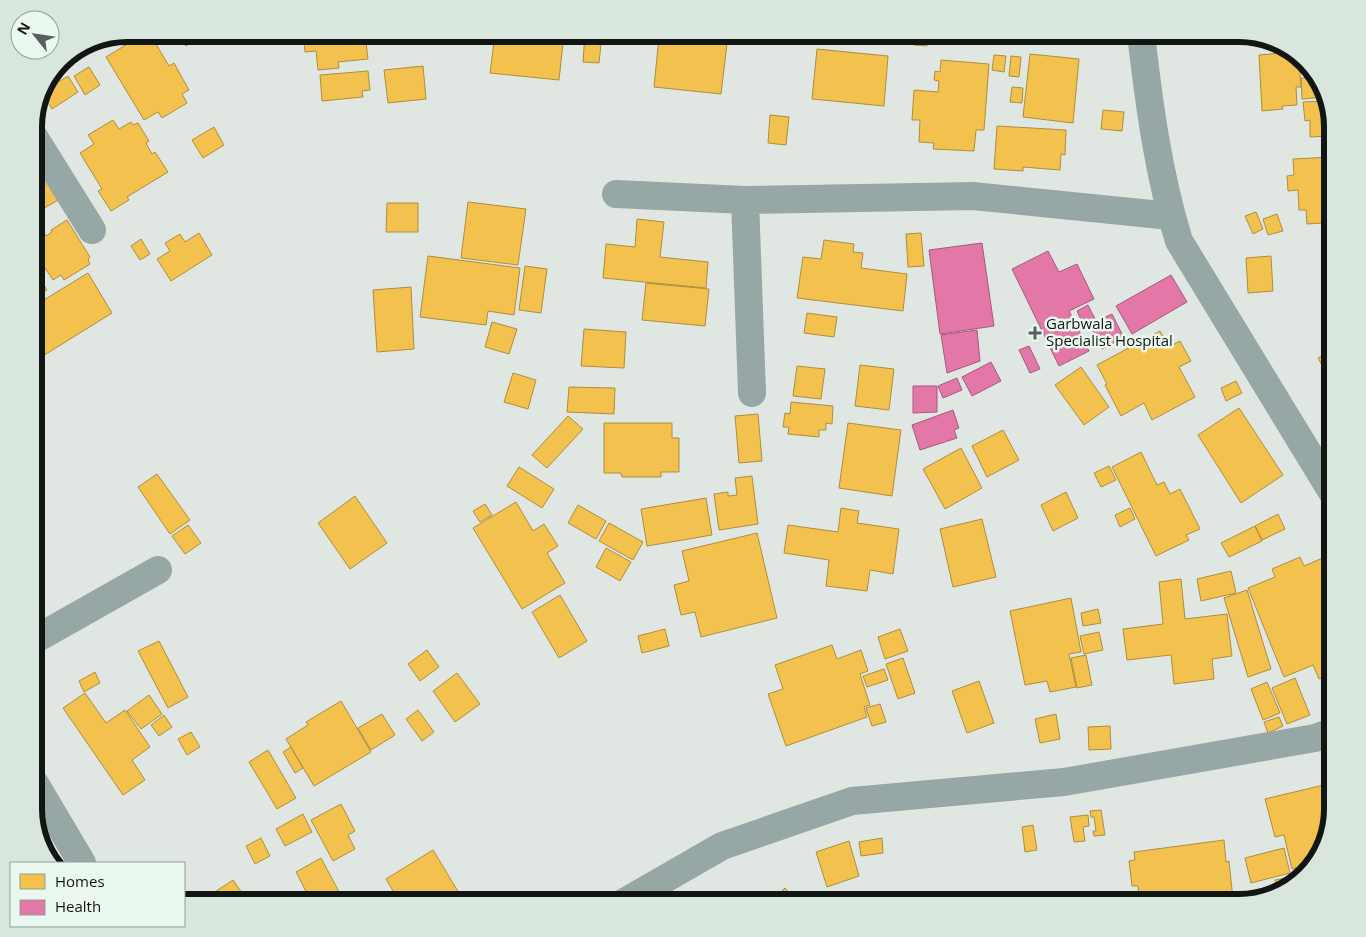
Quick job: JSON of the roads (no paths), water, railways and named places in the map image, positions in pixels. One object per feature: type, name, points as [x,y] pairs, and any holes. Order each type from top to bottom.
[{"type":"street","points":[[1142,42],[1149,108],[1171,216],[1178,241],[1324,479]]},
{"type":"street","points":[[43,151],[92,230]]},
{"type":"street","points":[[616,194],[745,200],[973,196],[1171,216]]},
{"type":"street","points":[[745,200],[752,393]]},
{"type":"street","points":[[43,635],[158,570]]},
{"type":"street","points":[[639,894],[722,846],[852,801],[1064,782],[1315,738],[1324,735]]},
{"type":"street","points":[[43,797],[81,862]]},
{"type":"place","name":"Garbwala Specialist Hospital","points":[[1035,333]]}]
